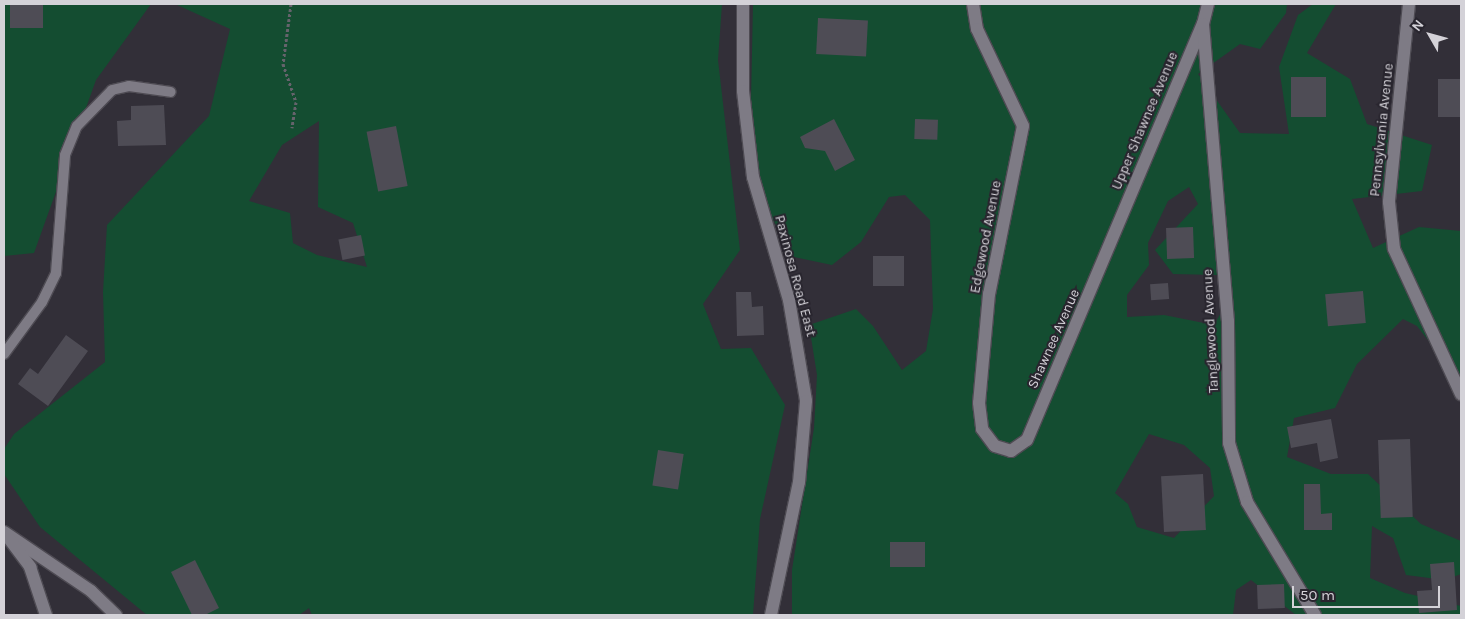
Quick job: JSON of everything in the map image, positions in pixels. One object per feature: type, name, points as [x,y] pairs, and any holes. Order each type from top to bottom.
[{"type":"street","name":"Paxinosa Road East","points":[[743,4],[742,91],[753,177],[789,300],[806,401],[799,482],[771,615]]},
{"type":"street","name":"Edgewood Avenue","points":[[973,4],[977,29],[1023,126],[989,294],[979,403],[982,429],[995,446],[1011,451],[1027,440]]},
{"type":"street","name":"Upper Shawnee Avenue","points":[[1107,250],[1203,24],[1208,4]]},
{"type":"street","name":"Pennsylvania Avenue","points":[[1409,4],[1389,202],[1394,249],[1461,394]]},
{"type":"street","name":"Tanglewood Avenue","points":[[1203,24],[1228,321],[1229,443],[1247,502],[1315,615]]},
{"type":"street","name":"Shawnee Avenue","points":[[1027,440],[1107,250]]},
{"type":"street","points":[[4,532],[30,567],[46,615]]},
{"type":"street","points":[[4,532],[91,591],[116,615]]},
{"type":"lane","points":[[4,354],[42,302],[56,273],[65,155],[77,126],[112,90],[129,86],[172,92]]},
{"type":"path","points":[[291,4],[283,64],[296,102],[292,128]]},
{"type":"green space","points":[[4,4],[151,4],[96,80],[34,253],[4,256]]},
{"type":"green space","points":[[175,4],[722,4],[718,60],[740,250],[703,304],[721,349],[751,348],[785,405],[760,519],[753,615],[312,615],[309,608],[299,615],[147,615],[40,527],[4,474],[4,449],[14,434],[105,362],[103,292],[107,225],[209,116],[230,29]],"holes":[[[319,121],[318,207],[353,223],[367,267],[317,255],[293,243],[290,213],[249,201],[282,145]]]},
{"type":"green space","points":[[753,4],[1287,4],[1286,13],[1260,49],[1240,44],[1198,74],[1240,133],[1289,134],[1279,67],[1298,15],[1313,4],[1336,4],[1307,53],[1350,79],[1367,124],[1432,145],[1422,191],[1352,199],[1373,248],[1419,227],[1461,231],[1461,383],[1417,326],[1403,319],[1357,364],[1335,408],[1294,418],[1287,457],[1331,474],[1368,474],[1421,524],[1461,541],[1461,574],[1445,580],[1406,575],[1393,538],[1372,526],[1370,578],[1405,593],[1461,606],[1461,615],[1296,615],[1251,580],[1236,590],[1233,615],[792,615],[792,570],[814,428],[817,375],[809,325],[856,309],[873,326],[902,370],[926,351],[933,309],[930,220],[905,195],[889,197],[861,242],[832,265],[794,257],[771,216],[756,166],[751,100]],"holes":[[[1189,187],[1198,204],[1155,250],[1173,274],[1218,275],[1230,297],[1214,325],[1164,315],[1127,317],[1127,295],[1149,265],[1148,243],[1168,201]],[[1149,434],[1184,445],[1210,468],[1214,496],[1174,538],[1137,527],[1128,504],[1115,493]]]},
{"type":"building","points":[[10,4],[43,4],[43,28],[10,28]]},
{"type":"building","points":[[818,18],[868,21],[866,57],[816,54]]},
{"type":"building","points":[[1291,77],[1326,77],[1326,117],[1291,117]]},
{"type":"building","points":[[1438,79],[1461,79],[1461,117],[1438,117]]},
{"type":"building","points":[[164,105],[166,145],[118,146],[117,121],[131,120],[131,106]]},
{"type":"building","points":[[834,119],[855,160],[835,171],[825,151],[805,148],[800,137]]},
{"type":"building","points":[[915,119],[938,120],[937,140],[914,139]]},
{"type":"building","points":[[396,126],[408,186],[378,192],[367,132]]},
{"type":"building","points":[[1193,227],[1194,258],[1167,259],[1166,228]]},
{"type":"building","points":[[361,235],[365,256],[342,260],[338,239]]},
{"type":"building","points":[[873,256],[904,256],[904,286],[873,286]]},
{"type":"building","points":[[1168,283],[1169,299],[1151,300],[1150,284]]},
{"type":"building","points":[[1363,291],[1366,323],[1328,326],[1325,294]]},
{"type":"building","points":[[736,292],[751,292],[752,307],[763,306],[764,335],[737,336]]},
{"type":"building","points":[[66,335],[88,351],[48,406],[18,384],[30,368],[38,374]]},
{"type":"building","points":[[1331,419],[1338,458],[1320,462],[1317,443],[1291,448],[1287,427]]},
{"type":"building","points":[[1410,439],[1413,517],[1381,518],[1378,440]]},
{"type":"building","points":[[658,450],[684,454],[678,490],[652,486]]},
{"type":"building","points":[[1203,474],[1206,530],[1164,532],[1161,476]]},
{"type":"building","points":[[1304,484],[1320,484],[1321,514],[1332,513],[1332,530],[1304,530]]},
{"type":"building","points":[[890,542],[925,542],[925,567],[890,567]]},
{"type":"building","points":[[195,560],[219,608],[205,615],[192,615],[171,572]]},
{"type":"building","points":[[1454,562],[1457,610],[1419,613],[1417,591],[1432,590],[1430,564]]},
{"type":"building","points":[[1284,584],[1285,608],[1258,609],[1257,585]]}]
